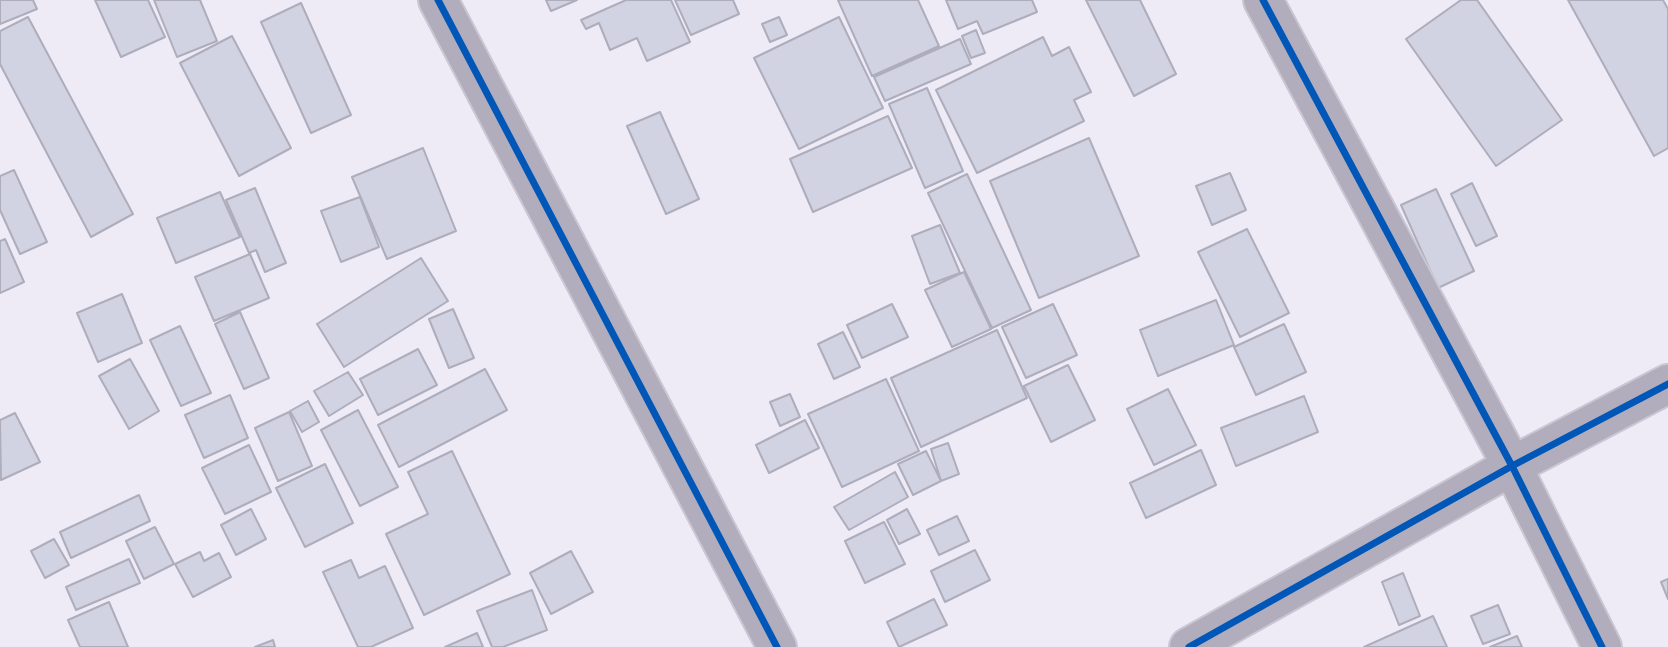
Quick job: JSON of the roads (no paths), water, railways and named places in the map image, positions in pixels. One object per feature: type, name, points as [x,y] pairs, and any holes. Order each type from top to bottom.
[{"type":"street","points":[[438,0],[777,647]]},
{"type":"street","points":[[1263,0],[1512,466],[1602,647]]},
{"type":"street","points":[[1189,647],[1512,466],[1668,384]]}]
